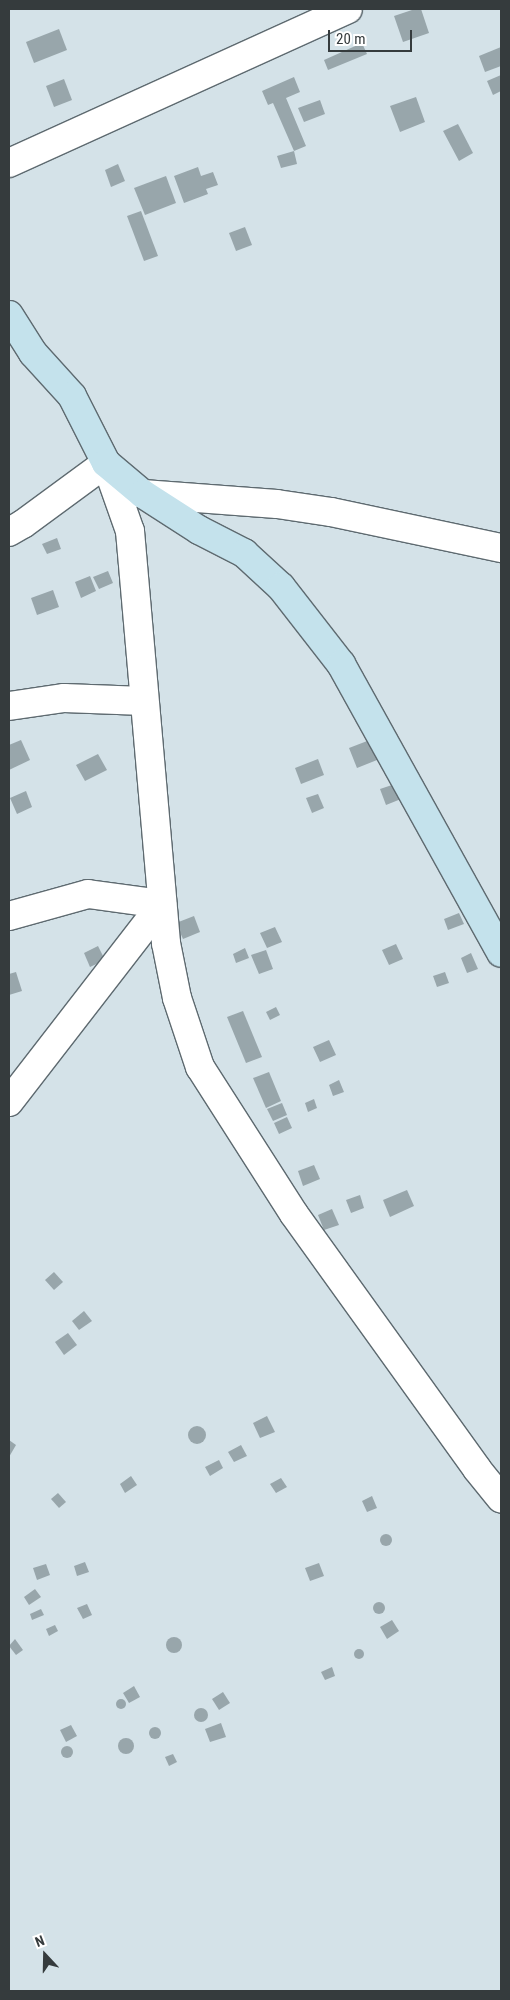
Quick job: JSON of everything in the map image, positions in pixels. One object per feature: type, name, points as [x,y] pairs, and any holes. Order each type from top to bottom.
[{"type":"main road","points":[[9,315],[33,354],[72,396],[106,463],[142,494],[199,530],[244,554],[281,587],[341,664],[501,953]]},
{"type":"street","points":[[9,163],[348,9]]},
{"type":"street","points":[[9,532],[23,524],[106,463],[130,531],[166,943],[177,998],[200,1067],[294,1214],[477,1469],[501,1499]]},
{"type":"street","points":[[142,494],[277,504],[331,512],[501,548]]},
{"type":"street","points":[[9,706],[64,698],[144,701]]},
{"type":"street","points":[[9,916],[88,894],[162,904]]},
{"type":"street","points":[[9,1102],[162,904]]},
{"type":"building","points":[[415,9],[421,9],[429,33],[403,42],[394,16]]},
{"type":"building","points":[[59,29],[67,50],[34,63],[26,42]]},
{"type":"building","points":[[362,43],[367,54],[328,70],[324,60]]},
{"type":"building","points":[[501,47],[501,66],[485,72],[479,56]]},
{"type":"building","points":[[501,75],[501,91],[493,95],[487,81]]},
{"type":"building","points":[[294,77],[300,92],[286,98],[306,146],[294,151],[273,103],[268,105],[262,91]]},
{"type":"building","points":[[64,79],[72,100],[54,107],[46,86]]},
{"type":"building","points":[[416,97],[425,122],[400,132],[390,106]]},
{"type":"building","points":[[320,100],[325,114],[304,122],[298,108]]},
{"type":"building","points":[[458,124],[473,153],[459,161],[443,131]]},
{"type":"building","points":[[294,151],[297,164],[281,168],[277,156]]},
{"type":"building","points":[[118,164],[125,181],[111,187],[105,170]]},
{"type":"building","points":[[198,167],[201,176],[213,172],[218,185],[206,189],[208,194],[184,203],[174,176]]},
{"type":"building","points":[[166,176],[176,203],[145,215],[134,188]]},
{"type":"building","points":[[141,211],[158,256],[144,261],[127,216]]},
{"type":"building","points":[[245,227],[252,245],[236,251],[229,233]]},
{"type":"building","points":[[57,538],[61,549],[47,554],[42,544]]},
{"type":"building","points":[[108,571],[113,583],[99,589],[93,577]]},
{"type":"building","points":[[90,576],[96,591],[81,598],[75,582]]},
{"type":"building","points":[[53,590],[59,607],[37,615],[31,598]]},
{"type":"building","points":[[375,738],[382,758],[357,768],[349,748]]},
{"type":"building","points":[[21,740],[30,760],[9,770],[9,745]]},
{"type":"building","points":[[98,754],[107,770],[85,781],[76,765]]},
{"type":"building","points":[[318,759],[324,775],[301,784],[295,768]]},
{"type":"building","points":[[395,784],[401,799],[386,805],[380,789]]},
{"type":"building","points":[[26,791],[32,807],[17,814],[10,798]]},
{"type":"building","points":[[318,794],[324,808],[312,813],[306,798]]},
{"type":"building","points":[[459,913],[464,924],[448,930],[444,919]]},
{"type":"building","points":[[194,916],[200,932],[183,939],[176,923]]},
{"type":"building","points":[[275,927],[282,942],[267,948],[260,933]]},
{"type":"building","points":[[396,944],[403,959],[389,965],[382,950]]},
{"type":"building","points":[[98,946],[105,960],[90,967],[84,953]]},
{"type":"building","points":[[245,948],[249,958],[236,963],[233,954]]},
{"type":"building","points":[[266,950],[273,969],[259,974],[251,955]]},
{"type":"building","points":[[471,953],[478,969],[467,973],[461,958]]},
{"type":"building","points":[[16,972],[22,991],[9,995],[9,974]]},
{"type":"building","points":[[445,972],[449,983],[437,987],[433,976]]},
{"type":"building","points":[[276,1007],[280,1015],[270,1020],[266,1012]]},
{"type":"building","points":[[243,1011],[262,1057],[246,1063],[227,1017]]},
{"type":"building","points":[[329,1040],[336,1055],[320,1062],[313,1047]]},
{"type":"building","points":[[269,1072],[281,1101],[266,1108],[253,1078]]},
{"type":"building","points":[[339,1080],[344,1092],[333,1096],[329,1085]]},
{"type":"building","points":[[314,1099],[317,1108],[308,1112],[305,1103]]},
{"type":"building","points":[[282,1103],[287,1115],[273,1121],[267,1109]]},
{"type":"building","points":[[287,1117],[292,1128],[279,1134],[274,1123]]},
{"type":"building","points":[[314,1165],[320,1179],[303,1186],[298,1171]]},
{"type":"building","points":[[407,1190],[414,1206],[390,1217],[383,1200]]},
{"type":"building","points":[[360,1195],[364,1208],[351,1213],[346,1200]]},
{"type":"building","points":[[332,1209],[339,1225],[324,1230],[318,1215]]},
{"type":"building","points":[[54,1272],[63,1282],[54,1290],[45,1280]]},
{"type":"building","points":[[84,1311],[92,1321],[79,1330],[72,1321]]},
{"type":"building","points":[[68,1333],[77,1345],[64,1355],[55,1342]]},
{"type":"building","points":[[267,1416],[275,1432],[260,1438],[253,1423]]},
{"type":"building","points":[[193,1426],[201,1426],[206,1431],[204,1442],[193,1444],[188,1439],[188,1431]]},
{"type":"building","points":[[9,1440],[16,1445],[9,1457]]},
{"type":"building","points":[[241,1445],[247,1456],[234,1462],[228,1452]]},
{"type":"building","points":[[219,1460],[223,1468],[210,1476],[205,1467]]},
{"type":"building","points":[[131,1476],[137,1485],[125,1493],[120,1484]]},
{"type":"building","points":[[281,1478],[287,1487],[276,1493],[270,1484]]},
{"type":"building","points":[[58,1493],[66,1502],[59,1508],[51,1499]]},
{"type":"building","points":[[372,1496],[377,1508],[367,1512],[362,1501]]},
{"type":"building","points":[[384,1534],[388,1534],[392,1540],[388,1546],[384,1546],[380,1542],[380,1538]]},
{"type":"building","points":[[85,1562],[89,1572],[77,1576],[74,1566]]},
{"type":"building","points":[[319,1563],[324,1576],[310,1581],[305,1568]]},
{"type":"building","points":[[46,1564],[50,1575],[37,1580],[33,1568]]},
{"type":"building","points":[[35,1589],[41,1597],[29,1605],[24,1597]]},
{"type":"building","points":[[379,1602],[385,1608],[379,1614],[373,1608]]},
{"type":"building","points":[[87,1604],[92,1615],[83,1619],[77,1608]]},
{"type":"building","points":[[41,1609],[44,1615],[32,1620],[30,1614]]},
{"type":"building","points":[[392,1620],[399,1631],[387,1639],[380,1627]]},
{"type":"building","points":[[55,1625],[58,1631],[49,1636],[46,1629]]},
{"type":"building","points":[[174,1637],[182,1645],[174,1653],[166,1645]]},
{"type":"building","points":[[15,1639],[23,1650],[16,1655],[9,1646]]},
{"type":"building","points":[[359,1649],[364,1654],[359,1659],[354,1654]]},
{"type":"building","points":[[332,1667],[335,1676],[325,1680],[321,1672]]},
{"type":"building","points":[[134,1686],[140,1697],[129,1703],[123,1693]]},
{"type":"building","points":[[223,1692],[230,1703],[219,1710],[212,1699]]},
{"type":"building","points":[[119,1699],[123,1699],[126,1704],[125,1708],[119,1709],[116,1706],[116,1702]]},
{"type":"building","points":[[201,1708],[206,1710],[208,1715],[206,1720],[201,1722],[196,1720],[194,1715],[196,1710]]},
{"type":"building","points":[[221,1723],[226,1737],[210,1742],[205,1729]]},
{"type":"building","points":[[71,1725],[77,1736],[66,1742],[60,1730]]},
{"type":"building","points":[[153,1727],[157,1727],[161,1733],[157,1739],[153,1739],[149,1735],[149,1731]]},
{"type":"building","points":[[126,1738],[132,1740],[134,1746],[132,1752],[126,1754],[120,1752],[118,1746],[120,1740]]},
{"type":"building","points":[[69,1746],[72,1747],[72,1757],[65,1758],[62,1757],[61,1750],[62,1747]]},
{"type":"building","points":[[173,1754],[177,1762],[169,1766],[165,1757]]}]
